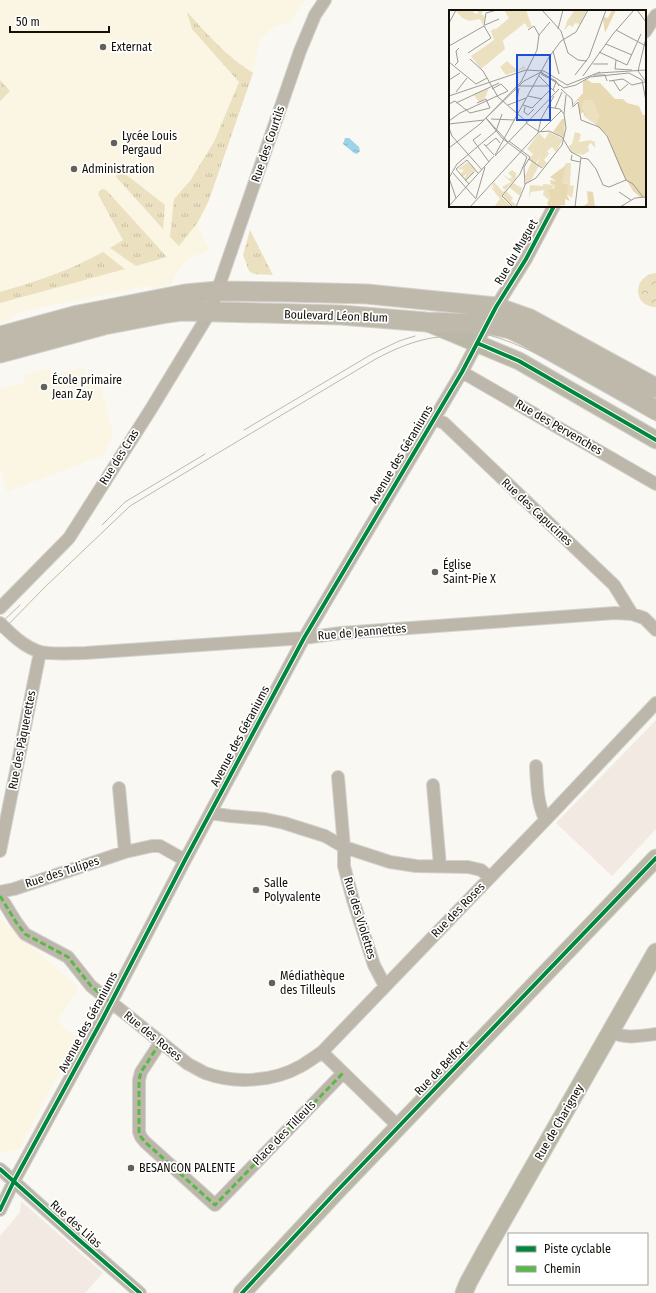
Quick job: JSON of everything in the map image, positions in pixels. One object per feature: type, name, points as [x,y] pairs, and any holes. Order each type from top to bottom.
[{"type":"main road","name":"Boulevard Léon Blum","points":[[0,353],[97,327],[167,313],[181,312],[214,302],[344,293],[496,307],[530,319],[656,388]]},
{"type":"main road","name":"Boulevard Léon Blum","points":[[0,336],[86,314],[185,294],[214,302],[341,315],[426,322],[486,324],[510,329],[522,335],[656,410]]},
{"type":"main road","points":[[426,322],[519,361],[656,440]]},
{"type":"main road","name":"Rue de Belfort","points":[[242,1293],[656,858]]},
{"type":"main road","name":"Rue de Charigney","points":[[464,1293],[482,1256],[656,952]]},
{"type":"street","name":"Rue des Courtils","points":[[214,302],[300,51],[315,15],[325,0]]},
{"type":"street","points":[[646,30],[656,15]]},
{"type":"street","name":"Rue du Muguet","points":[[496,307],[526,259],[553,207]]},
{"type":"street","name":"Rue des Cras","points":[[0,608],[69,538],[151,409],[214,302]]},
{"type":"street","name":"Avenue des Géraniums","points":[[0,1210],[14,1181],[103,1018],[185,860],[304,638],[462,372],[496,307]]},
{"type":"street","name":"Rue des Pervenches","points":[[462,372],[656,484]]},
{"type":"street","name":"Rue des Capucines","points":[[434,419],[444,423],[614,585],[632,614]]},
{"type":"street","name":"Rue de Jeannettes","points":[[0,623],[24,644],[40,652],[57,654],[304,638],[341,633],[615,613],[632,614],[644,618],[656,630]]},
{"type":"street","name":"Rue des Pâquerettes","points":[[0,851],[40,652]]},
{"type":"street","name":"Rue des Roses","points":[[0,896],[25,934],[68,957],[91,986],[188,1064],[206,1073],[242,1080],[258,1079],[286,1073],[322,1052],[656,702]]},
{"type":"street","points":[[536,766],[540,809],[545,819]]},
{"type":"street","points":[[338,777],[344,847]]},
{"type":"street","points":[[433,785],[440,866]]},
{"type":"street","points":[[119,788],[125,852]]},
{"type":"street","points":[[210,813],[284,823],[325,836],[344,847],[390,862],[416,866],[468,867],[481,870],[489,877]]},
{"type":"street","name":"Rue des Tulipes","points":[[0,892],[14,889],[125,852],[152,846],[160,846],[185,860]]},
{"type":"street","name":"Rue des Violettes","points":[[344,847],[344,866],[353,900],[374,965],[385,986]]},
{"type":"street","points":[[611,1032],[627,1037],[656,1034]]},
{"type":"street","name":"Place des Tilleuls","points":[[160,1043],[141,1072],[139,1088],[139,1132],[145,1142],[215,1205],[343,1073]]},
{"type":"street","points":[[322,1052],[399,1127]]},
{"type":"street","name":"Rue des Lilas","points":[[0,1169],[140,1293]]},
{"type":"shaded area","name":"Lycée Louis Pergaud","points":[[0,0],[305,0],[289,23],[278,25],[271,29],[260,40],[251,79],[206,208],[197,224],[209,250],[186,261],[176,273],[172,284],[151,289],[150,285],[19,312],[6,322],[0,323]]},
{"type":"shaded area","points":[[50,368],[52,375],[84,368],[89,386],[100,383],[113,434],[104,455],[7,492],[0,468],[0,389],[25,382],[23,375]]},
{"type":"shaded area","points":[[656,720],[656,829],[612,876],[556,823]]},
{"type":"shaded area","points":[[1,920],[79,988],[58,1020],[65,1030],[78,1037],[19,1149],[0,1153],[0,921]]},
{"type":"shaded area","points":[[21,1201],[103,1273],[85,1293],[0,1293],[0,1236],[20,1212]]},
{"type":"green space","points":[[187,12],[226,52],[253,73],[209,200],[198,222],[179,246],[170,237],[174,199],[190,181],[214,142],[239,82],[192,29]]},
{"type":"green space","points":[[0,80],[10,91],[0,101]]},
{"type":"green space","points":[[120,172],[124,173],[165,205],[163,229],[118,179],[116,176]]},
{"type":"green space","points":[[104,189],[167,257],[136,266],[110,248],[123,240],[98,194],[100,190]]},
{"type":"green space","points":[[250,230],[273,275],[254,274],[249,271],[243,255]]},
{"type":"green space","points":[[103,252],[125,269],[0,303],[0,292],[53,275]]},
{"type":"green space","points":[[656,273],[656,307],[648,306],[642,302],[638,291],[642,279],[648,275]]},
{"type":"water","points":[[345,138],[349,138],[359,147],[360,151],[357,154],[343,144]]},
{"type":"tram line","points":[[469,331],[513,343],[555,363],[656,421]]},
{"type":"tram line","points":[[244,430],[372,354],[399,341],[415,336]]},
{"type":"tram line","points":[[0,633],[45,587],[130,506],[374,360],[412,343],[430,338],[447,336],[464,337],[501,347],[522,355],[656,431]]},
{"type":"tram line","points":[[102,525],[125,502],[205,454]]},
{"type":"tram line","points":[[0,624],[20,605]]},
{"type":"marked path","points":[[0,896],[25,934],[68,957],[91,986],[110,1002]]},
{"type":"marked path","points":[[160,1043],[141,1072],[139,1080],[139,1132],[145,1142],[215,1205],[343,1073]]},
{"type":"cycle path","points":[[0,1210],[14,1181],[103,1018],[185,860],[304,638],[462,372],[496,307],[526,259],[553,207]]},
{"type":"cycle path","points":[[477,343],[519,361],[656,440]]},
{"type":"cycle path","points":[[242,1293],[336,1192],[656,858]]},
{"type":"cycle path","points":[[0,1169],[140,1293]]},
{"type":"place","name":"Externat","points":[[103,47]]},
{"type":"place","name":"Lycée Louis Pergaud","points":[[114,143]]},
{"type":"place","name":"Administration","points":[[74,169]]},
{"type":"place","name":"École primaire Jean Zay","points":[[44,387]]},
{"type":"place","name":"Église Saint-Pie X","points":[[435,572]]},
{"type":"place","name":"Salle Polyvalente","points":[[256,890]]},
{"type":"place","name":"Médiathèque des Tilleuls","points":[[272,983]]},
{"type":"place","name":"BESANCON PALENTE","points":[[131,1168]]}]
